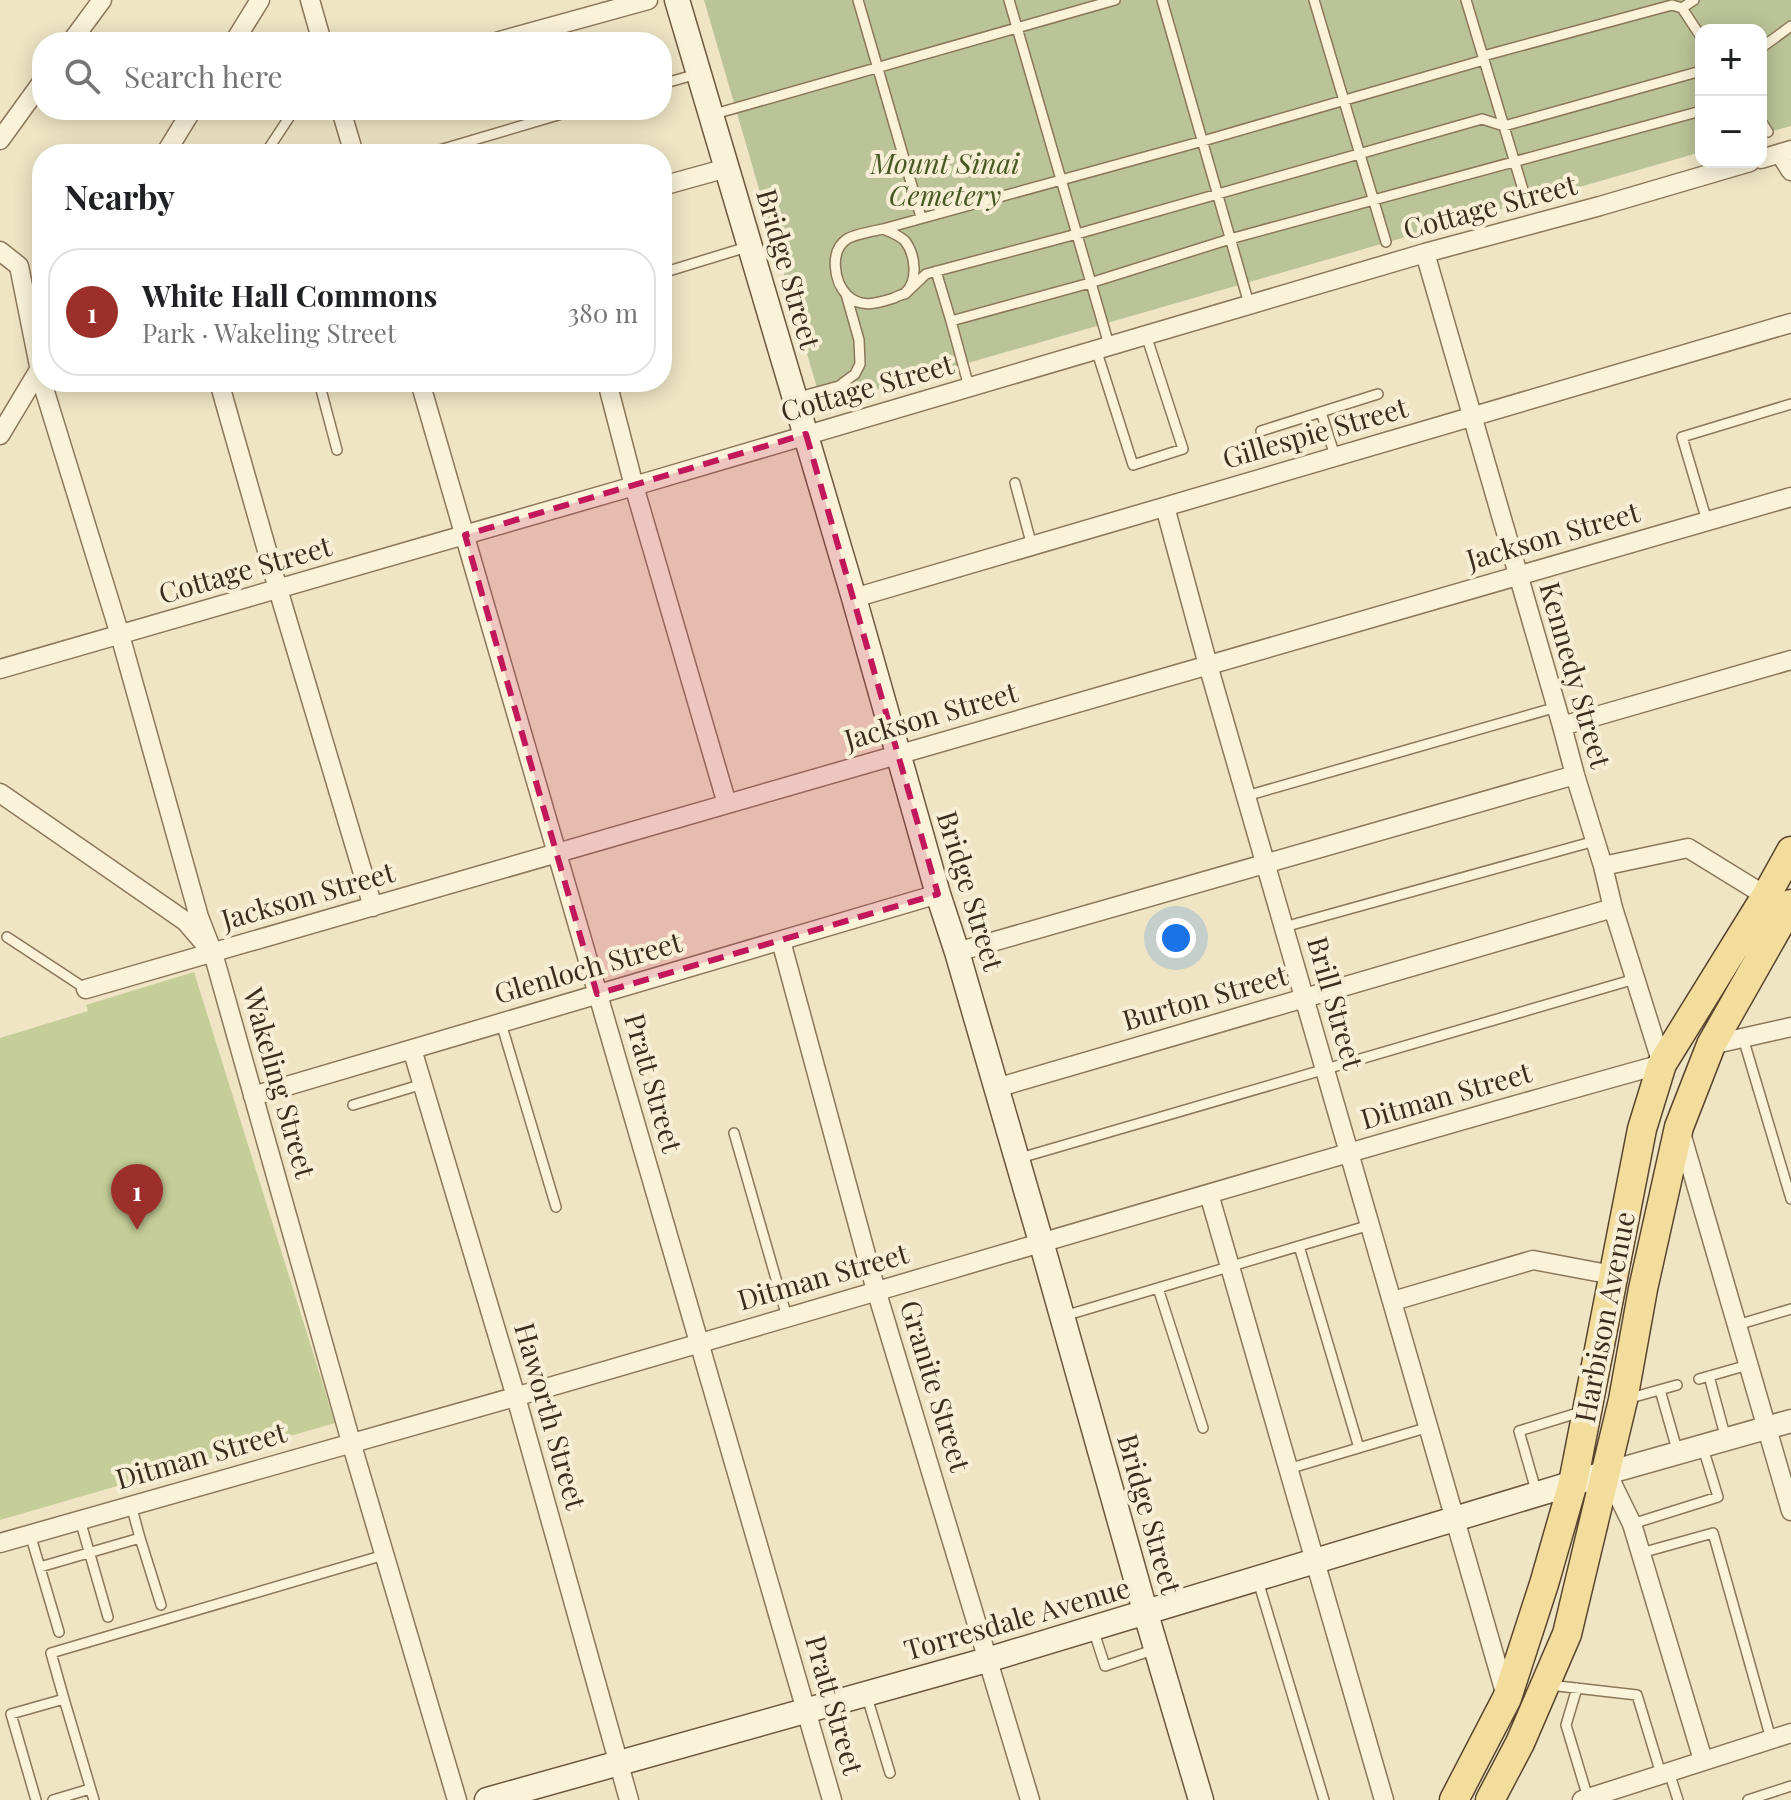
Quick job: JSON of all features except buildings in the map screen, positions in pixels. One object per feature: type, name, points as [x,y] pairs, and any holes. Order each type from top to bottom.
[{"type":"main road","name":"Bridge Street","points":[[677,0],[854,598],[1201,1800]]},
{"type":"main road","name":"Harbison Avenue","points":[[1490,1800],[1520,1743],[1567,1634],[1607,1473],[1679,1127],[1711,1045],[1778,900],[1791,851]]},
{"type":"main road","name":"Harbison Avenue","points":[[1454,1800],[1507,1698],[1573,1483],[1642,1129],[1662,1064],[1778,900]]},
{"type":"main road","points":[[1662,1064],[1711,1045]]},
{"type":"main road","points":[[1646,1117],[1679,1127]]},
{"type":"main road","name":"Torresdale Avenue","points":[[487,1800],[1146,1614],[1607,1473]]},
{"type":"street","points":[[78,32],[102,0]]},
{"type":"street","points":[[240,32],[260,0]]},
{"type":"street","points":[[310,0],[319,32]]},
{"type":"street","points":[[532,32],[648,0]]},
{"type":"street","points":[[0,140],[32,96]]},
{"type":"street","points":[[171,144],[186,120]]},
{"type":"street","points":[[344,120],[351,144]]},
{"type":"street","points":[[1785,152],[1791,171]]},
{"type":"street","points":[[672,183],[727,168]]},
{"type":"street","name":"Cottage Street","points":[[0,669],[1425,253],[1730,168]]},
{"type":"street","name":"Wakeling Street","points":[[0,251],[19,266],[32,330]]},
{"type":"street","name":"Kennedy Street","points":[[1425,253],[1613,908],[1662,1064]]},
{"type":"street","name":"Gillespie Street","points":[[854,598],[1791,323]]},
{"type":"street","points":[[0,435],[32,387]]},
{"type":"street","name":"Wakeling Street","points":[[46,392],[120,635],[199,917],[213,953],[351,1442],[457,1800]]},
{"type":"street","points":[[222,392],[373,907]]},
{"type":"street","name":"Pratt Street","points":[[423,392],[832,1800]]},
{"type":"street","points":[[610,392],[727,804]]},
{"type":"street","name":"Jackson Street","points":[[86,989],[1791,497]]},
{"type":"street","name":"Brill Street","points":[[1165,507],[1507,1698]]},
{"type":"street","points":[[1562,726],[1791,660]]},
{"type":"street","points":[[957,952],[1575,775]]},
{"type":"street","points":[[0,793],[185,921],[213,953]]},
{"type":"street","points":[[1603,866],[1688,848],[1778,900]]},
{"type":"street","name":"Glenloch Street","points":[[253,1096],[938,894]]},
{"type":"street","name":"Burton Street","points":[[996,1088],[1613,908]]},
{"type":"street","name":"Granite Street","points":[[781,941],[871,1273],[1030,1800]]},
{"type":"street","points":[[1711,1045],[1791,1027]]},
{"type":"street","name":"Haworth Street","points":[[412,1049],[516,1397],[629,1800]]},
{"type":"street","name":"Ditman Street","points":[[0,1543],[516,1397],[1348,1152],[1662,1064]]},
{"type":"street","points":[[1679,1127],[1791,1511]]},
{"type":"street","points":[[1209,1194],[1384,1800]]},
{"type":"street","points":[[1393,1301],[1533,1260],[1613,1275]]},
{"type":"street","name":"Torresdale Avenue","points":[[1607,1473],[1791,1421]]},
{"type":"street","points":[[1607,1473],[1632,1524],[1703,1760]]},
{"type":"street","points":[[1585,1799],[1791,1733]]},
{"type":"lane","points":[[858,0],[921,217]]},
{"type":"lane","points":[[1009,0],[1077,234],[1133,465],[1183,449],[1146,335]]},
{"type":"lane","points":[[711,115],[1115,0]]},
{"type":"lane","points":[[1162,0],[1249,304]]},
{"type":"lane","points":[[1314,0],[1386,242]]},
{"type":"lane","points":[[1466,0],[1527,203]]},
{"type":"lane","points":[[1682,8],[1694,0]]},
{"type":"lane","points":[[1695,28],[1682,8],[1672,5],[1203,141],[921,217],[847,240],[840,249],[836,273],[839,284],[856,302],[881,302],[905,294],[926,274],[936,271],[1482,119],[1504,126],[1695,73]]},
{"type":"lane","points":[[1767,44],[1791,26]]},
{"type":"lane","points":[[672,81],[699,73]]},
{"type":"lane","points":[[951,321],[1090,283],[1230,239],[1695,113]]},
{"type":"lane","points":[[272,144],[287,120]]},
{"type":"lane","points":[[460,144],[541,120]]},
{"type":"lane","points":[[883,229],[896,234],[906,243],[915,269],[905,294]]},
{"type":"lane","points":[[672,270],[750,246]]},
{"type":"lane","points":[[936,271],[969,387]]},
{"type":"lane","points":[[795,398],[839,386],[855,374],[860,364],[859,340],[846,294]]},
{"type":"lane","points":[[322,392],[337,450]]},
{"type":"lane","points":[[1261,431],[1378,394]]},
{"type":"lane","points":[[1707,521],[1682,437],[1791,404]]},
{"type":"lane","points":[[1321,412],[1335,456]]},
{"type":"lane","points":[[1015,483],[1032,546]]},
{"type":"lane","points":[[1246,796],[1557,707]]},
{"type":"lane","points":[[1284,927],[1595,841]]},
{"type":"lane","points":[[7,937],[86,989]]},
{"type":"lane","points":[[1017,1159],[1635,979]]},
{"type":"lane","points":[[501,1023],[556,1207]]},
{"type":"lane","points":[[1743,1038],[1791,1199]]},
{"type":"lane","points":[[353,1105],[423,1084]]},
{"type":"lane","points":[[734,1133],[787,1317]]},
{"type":"lane","points":[[1062,1317],[1370,1225]]},
{"type":"lane","points":[[1299,1246],[1359,1448]]},
{"type":"lane","points":[[1158,1288],[1203,1428]]},
{"type":"lane","points":[[1737,1325],[1791,1309]]},
{"type":"lane","points":[[1726,1439],[1704,1377],[1748,1365]]},
{"type":"lane","points":[[1623,1400],[1677,1385]]},
{"type":"lane","points":[[1660,1390],[1678,1453]]},
{"type":"lane","points":[[1537,1494],[1519,1431],[1588,1410]]},
{"type":"lane","points":[[1288,1469],[1429,1427]]},
{"type":"lane","points":[[1632,1524],[1718,1497],[1702,1446]]},
{"type":"lane","points":[[131,1505],[161,1605]]},
{"type":"lane","points":[[80,1520],[108,1617]]},
{"type":"lane","points":[[1641,1553],[1713,1533],[1771,1739]]},
{"type":"lane","points":[[30,1534],[59,1632]]},
{"type":"lane","points":[[40,1567],[140,1538]]},
{"type":"lane","points":[[94,1800],[51,1653],[384,1555]]},
{"type":"lane","points":[[1258,1579],[1324,1800]]},
{"type":"lane","points":[[1093,1629],[1105,1666],[1156,1649]]},
{"type":"lane","points":[[1545,1685],[1637,1695],[1678,1800]]},
{"type":"lane","points":[[1577,1688],[1566,1725],[1585,1799]]},
{"type":"lane","points":[[866,1694],[890,1773]]},
{"type":"lane","points":[[36,1800],[11,1714],[64,1699]]},
{"type":"lane","points":[[1748,1800],[1787,1787],[1786,1800]]},
{"type":"lane","points":[[53,1800],[90,1789]]},
{"type":"highlighted area","points":[[806,434],[938,894],[597,994],[465,535]]},
{"type":"green space","name":"Mount Sinai Cemetery","points":[[704,0],[1791,0],[1791,126],[1767,132],[1767,24],[1695,24],[1695,154],[822,405]]},
{"type":"green space","points":[[194,972],[335,1423],[0,1520],[0,1038],[88,1011],[86,1005]]},
{"type":"place","name":"White Hall Commons","points":[[137,1230]]}]
